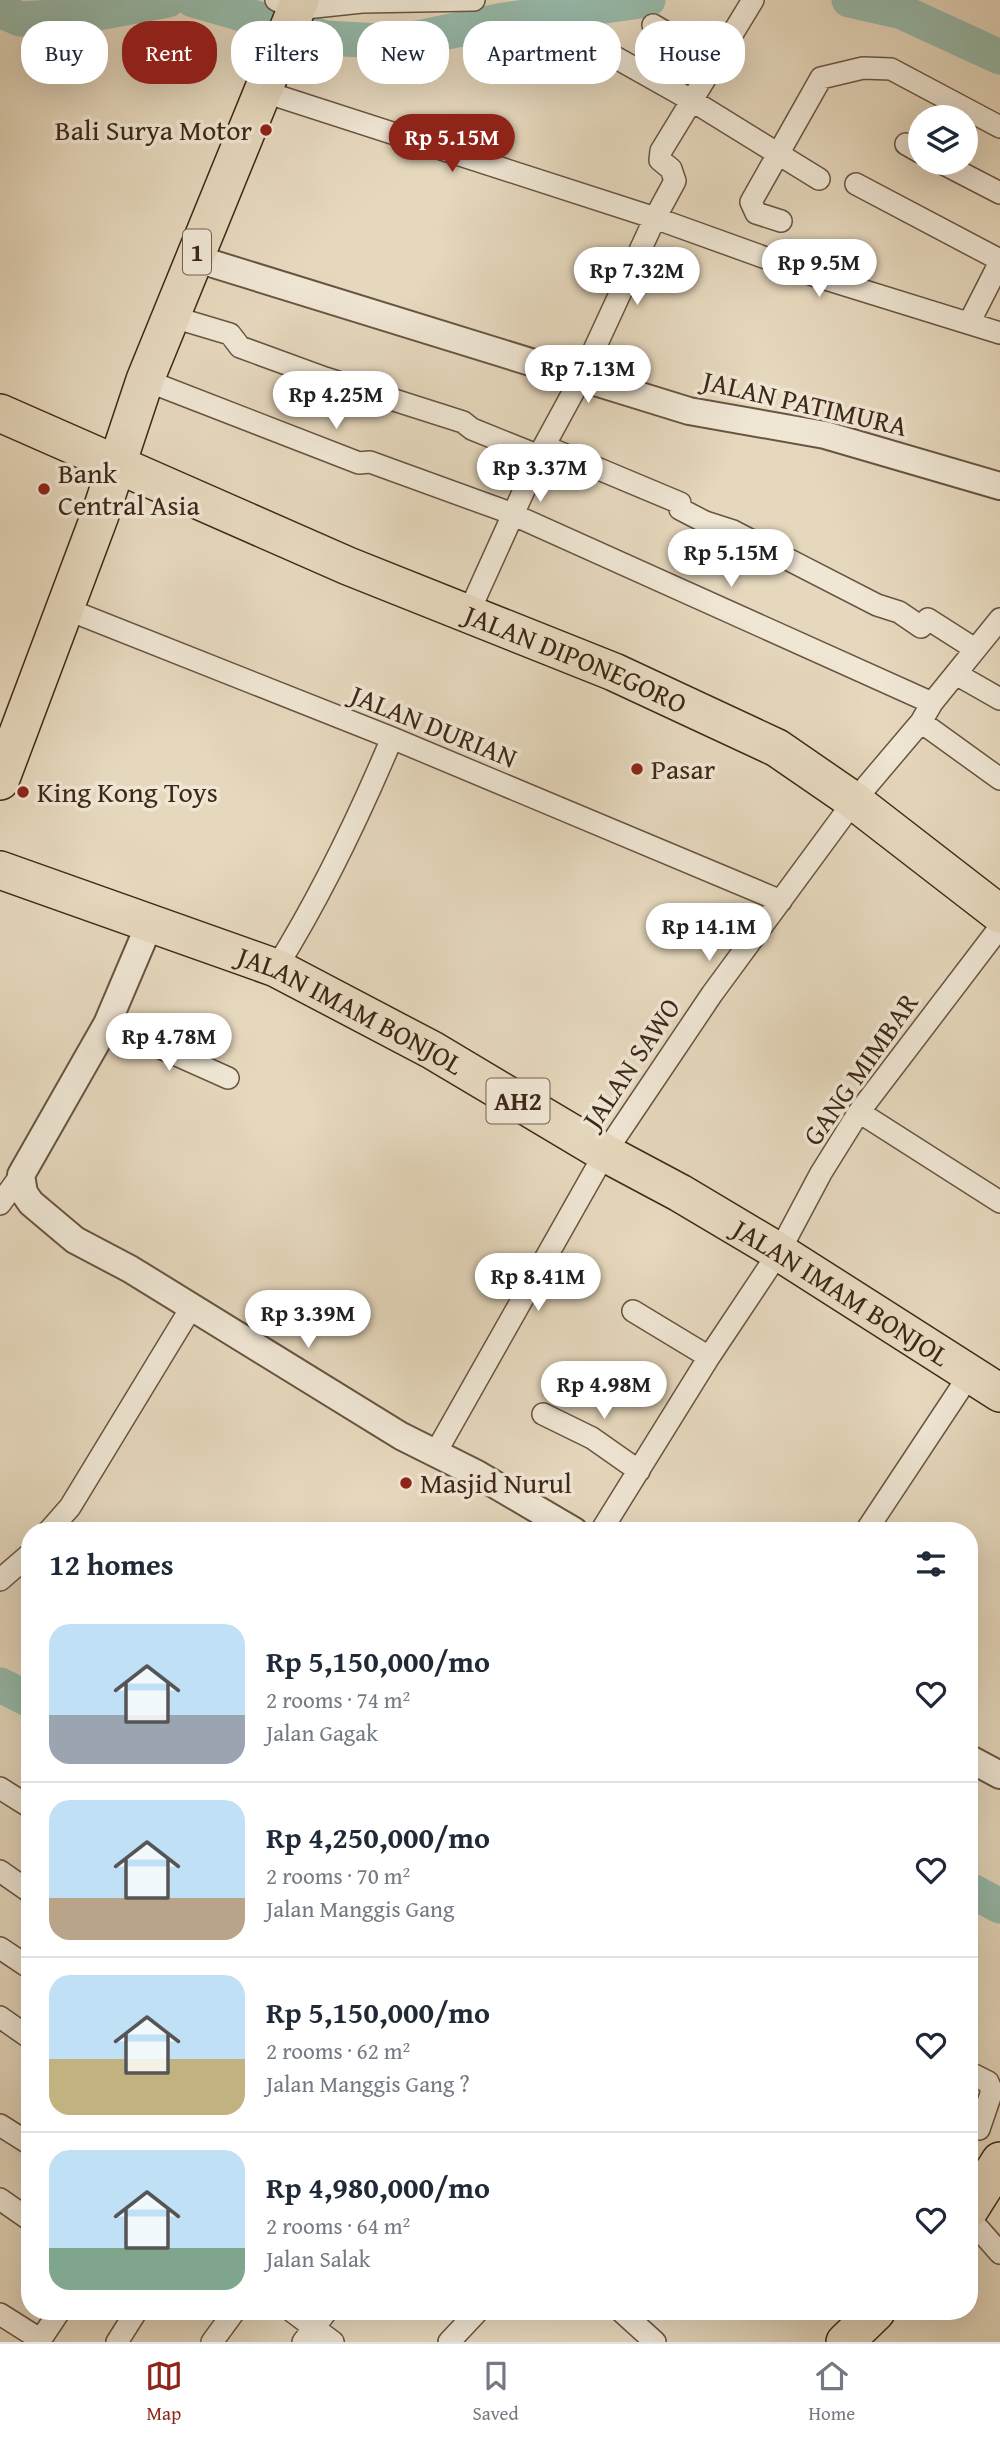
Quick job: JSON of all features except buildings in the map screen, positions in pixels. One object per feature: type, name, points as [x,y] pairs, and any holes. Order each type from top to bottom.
[{"type":"highway","name":"1","points":[[0,781],[118,464],[145,380],[173,317],[290,13]]},
{"type":"highway","name":"JALAN DIPONEGORO","points":[[0,413],[173,491],[614,672],[777,748],[853,801],[1000,914]]},
{"type":"highway","name":"JALAN IMAM BONJOL","points":[[2,866],[276,968],[432,1050],[604,1153],[680,1193],[779,1252],[1000,1393]]},
{"type":"highway","points":[[978,2196],[1000,2161]]},
{"type":"highway","points":[[845,2342],[868,2320]]},
{"type":"street","points":[[740,21],[753,0]]},
{"type":"street","points":[[290,13],[362,2],[466,1]]},
{"type":"street","points":[[621,61],[819,179]]},
{"type":"street","points":[[781,221],[756,213],[751,202],[821,78],[863,68],[891,69],[1000,127]]},
{"type":"street","points":[[468,614],[542,451],[581,378],[655,218],[675,181],[671,169],[659,156],[701,84]]},
{"type":"street","points":[[262,91],[655,218],[816,276],[1000,333]]},
{"type":"street","points":[[965,175],[1000,193]]},
{"type":"street","points":[[856,184],[1000,261],[970,323]]},
{"type":"street","name":"JALAN PATIMURA","points":[[194,258],[689,411],[825,435],[1000,486]]},
{"type":"street","points":[[173,317],[230,334],[240,347],[325,378],[463,422],[472,429],[542,451],[680,503],[680,509],[705,522],[733,531],[877,605],[899,612],[921,627],[928,619],[975,649]]},
{"type":"street","points":[[145,380],[359,463],[370,462],[512,514],[932,703]]},
{"type":"street","name":"JALAN DURIAN","points":[[64,608],[392,738],[781,901]]},
{"type":"street","name":"JALAN SAWO","points":[[436,1452],[604,1153],[712,994],[853,801],[921,722],[932,703],[999,622]]},
{"type":"street","points":[[956,674],[1000,699]]},
{"type":"street","points":[[921,722],[1000,779]]},
{"type":"street","points":[[276,968],[317,901],[354,830],[392,738]]},
{"type":"street","points":[[1,1201],[21,1175],[107,1024],[150,923]]},
{"type":"street","name":"GANG MIMBAR","points":[[607,1522],[709,1357],[779,1252],[821,1173],[859,1112],[1000,927]]},
{"type":"street","points":[[107,1024],[229,1078]]},
{"type":"street","points":[[859,1112],[1000,1202]]},
{"type":"street","points":[[21,1175],[24,1193],[46,1218],[75,1240],[130,1269],[401,1436],[436,1452],[559,1522]]},
{"type":"street","points":[[57,1522],[70,1507],[191,1308]]},
{"type":"street","points":[[633,1311],[709,1357]]},
{"type":"street","points":[[872,1522],[970,1374]]},
{"type":"street","points":[[543,1413],[592,1438],[639,1471]]},
{"type":"street","points":[[0,1580],[21,1562]]},
{"type":"street","points":[[978,1764],[1000,1776]]},
{"type":"street","points":[[0,1788],[21,1801]]},
{"type":"street","points":[[0,1871],[21,1886]]},
{"type":"street","points":[[0,1948],[21,1962]]},
{"type":"street","points":[[0,2017],[21,2032]]},
{"type":"street","points":[[978,2077],[988,2082],[992,2091],[979,2129]]},
{"type":"street","points":[[0,2125],[21,2138]]},
{"type":"street","points":[[0,2199],[21,2214]]},
{"type":"street","points":[[978,2228],[1000,2253]]},
{"type":"street","points":[[0,2314],[40,2341],[54,2320]]},
{"type":"street","points":[[117,2342],[130,2320]]},
{"type":"street","points":[[212,2342],[228,2320]]},
{"type":"street","points":[[449,2342],[470,2320]]},
{"type":"street","points":[[631,2320],[655,2342]]},
{"type":"street","points":[[314,2327],[333,2342]]},
{"type":"waterway","points":[[0,10],[20,19],[87,15],[168,0]]},
{"type":"waterway","points":[[193,0],[326,38],[399,42],[504,20],[648,0]]},
{"type":"waterway","points":[[849,0],[902,12],[1000,57]]},
{"type":"waterway","points":[[0,1685],[21,1696]]},
{"type":"waterway","points":[[978,1894],[1000,1906]]},
{"type":"place","name":"Bali Surya Motor","points":[[266,130]]},
{"type":"place","name":"Bank Central Asia","points":[[44,489]]},
{"type":"place","name":"Pasar","points":[[637,769]]},
{"type":"place","name":"King Kong Toys","points":[[23,792]]},
{"type":"place","name":"Masjid Nurul","points":[[406,1483]]}]
